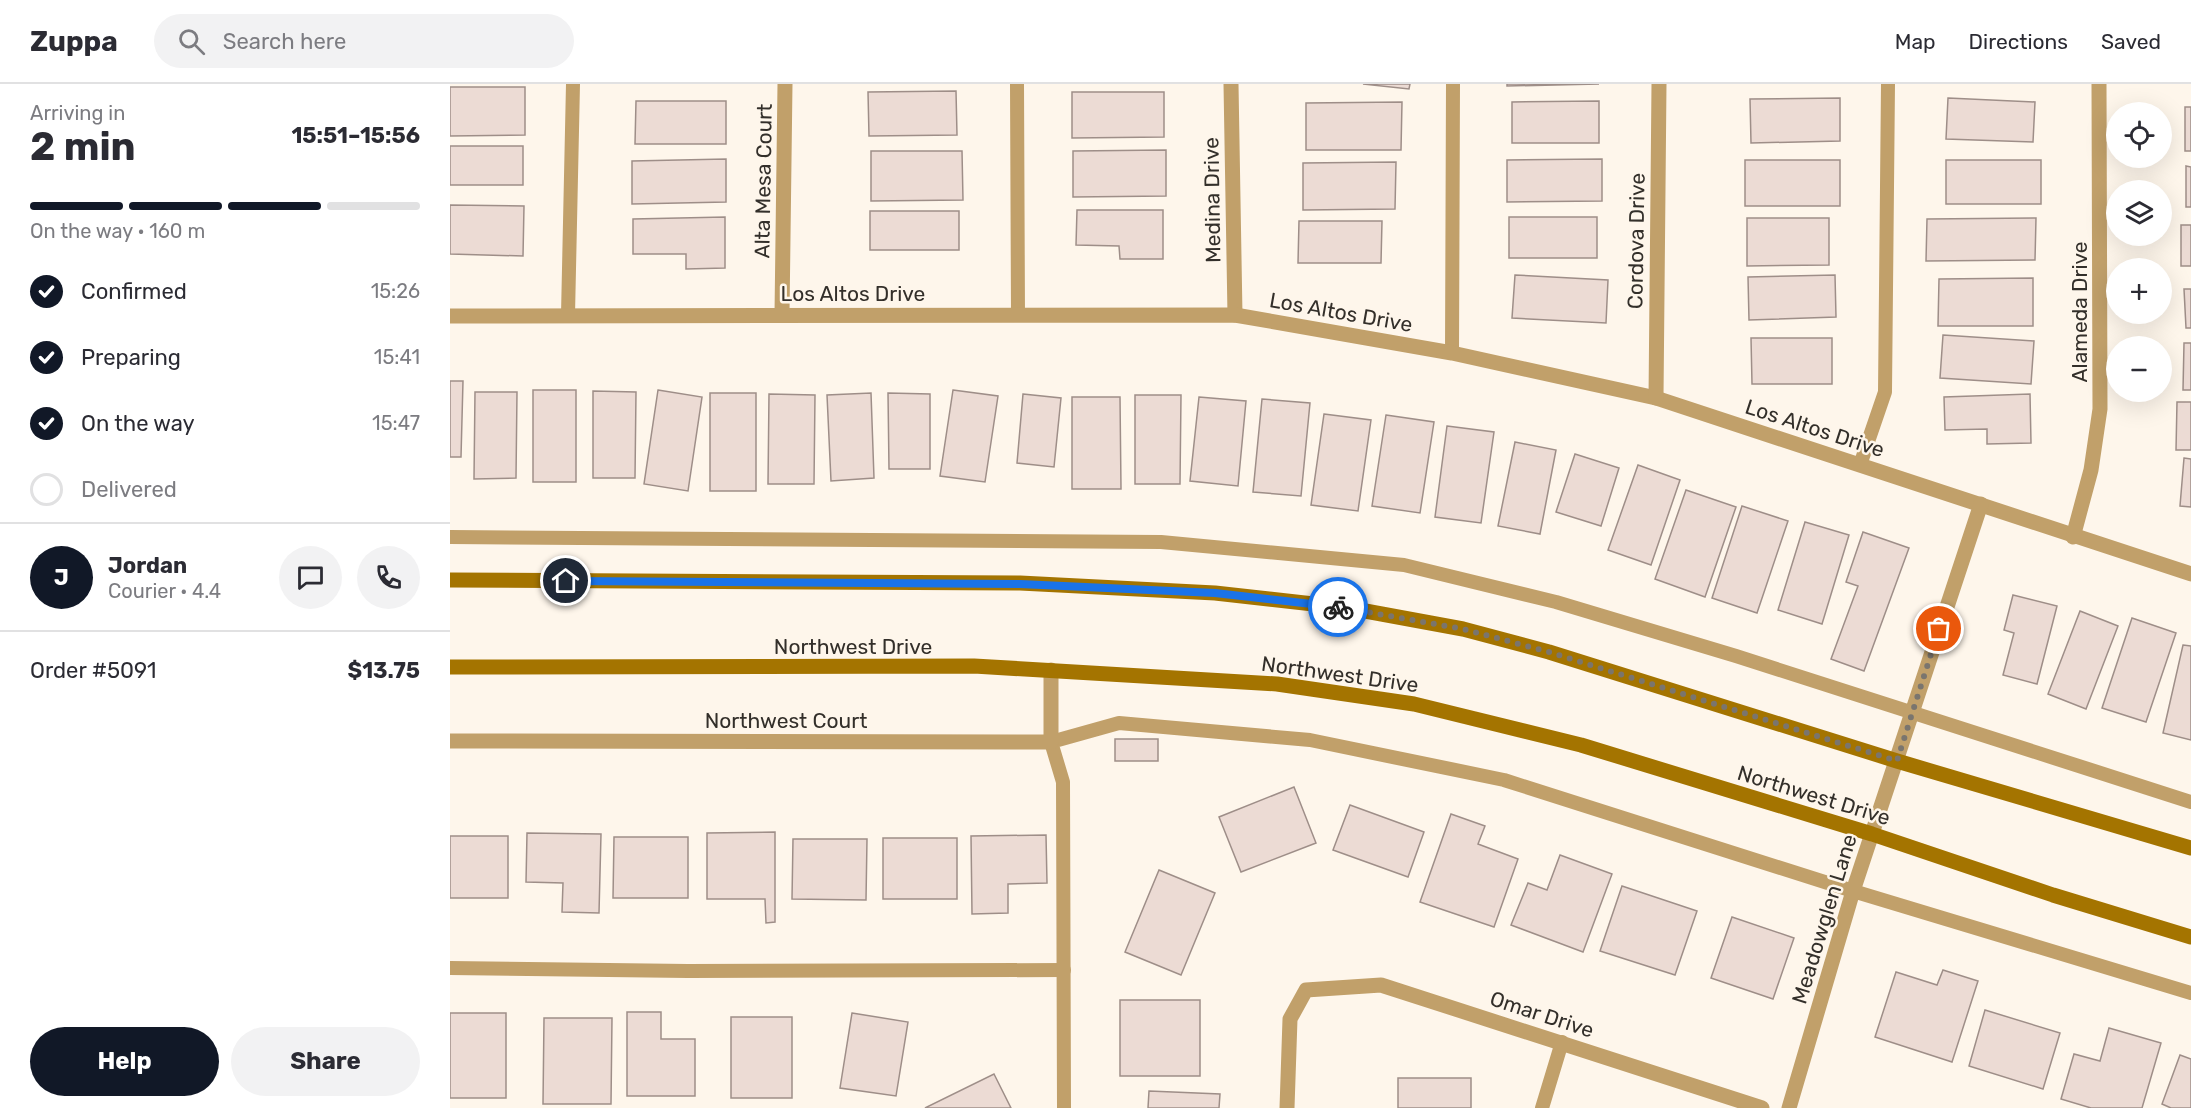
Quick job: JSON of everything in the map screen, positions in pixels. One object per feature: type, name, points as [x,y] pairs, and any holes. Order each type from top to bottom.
[{"type":"main road","points":[[450,580],[1031,584],[1215,593],[1349,608],[1463,629],[1549,652],[1897,761],[2191,849]]},
{"type":"main road","name":"Northwest Drive","points":[[450,668],[974,666],[1277,684],[1414,704],[1581,745],[1872,834],[2053,895],[2191,937]]},
{"type":"street","name":"Alta Mesa Court","points":[[782,314],[785,84]]},
{"type":"street","name":"Medina Drive","points":[[1231,84],[1235,315]]},
{"type":"street","name":"Cordova Drive","points":[[1656,398],[1659,84]]},
{"type":"street","name":"Alameda Drive","points":[[2073,537],[2091,470],[2100,409],[2099,84]]},
{"type":"street","name":"Los Altos Drive","points":[[450,316],[1235,315],[1452,353],[1656,398],[2191,574]]},
{"type":"street","name":"Meadowglen Lane","points":[[1789,1108],[1853,891],[1980,504]]},
{"type":"street","points":[[1051,742],[1052,670]]},
{"type":"street","name":"Northwest Court","points":[[450,741],[1051,742]]},
{"type":"street","name":"Omar Drive","points":[[1287,1108],[1290,1019],[1306,990],[1381,985],[1762,1108]]},
{"type":"lane","points":[[568,315],[573,84]]},
{"type":"lane","points":[[1017,84],[1018,315]]},
{"type":"lane","points":[[1452,353],[1453,84]]},
{"type":"lane","points":[[1860,465],[1885,392],[1888,84]]},
{"type":"lane","points":[[450,537],[1161,542],[1404,566],[1556,602],[2191,802]]},
{"type":"lane","points":[[1064,1108],[1063,782],[1051,742],[1119,723],[1310,740],[1504,780],[1853,891],[2191,993]]},
{"type":"lane","points":[[450,968],[688,971],[1064,970]]},
{"type":"lane","points":[[1542,1108],[1562,1042]]},
{"type":"building","points":[[1363,84],[1410,84],[1409,89]]},
{"type":"building","points":[[1507,84],[1599,84],[1507,86]]},
{"type":"building","points":[[450,87],[525,87],[525,135],[450,136]]},
{"type":"building","points":[[956,91],[957,135],[869,136],[868,92]]},
{"type":"building","points":[[1072,92],[1164,92],[1164,137],[1072,138]]},
{"type":"building","points":[[1840,98],[1840,141],[1751,143],[1750,99]]},
{"type":"building","points":[[1948,98],[2035,102],[2033,142],[1946,139]]},
{"type":"building","points":[[636,101],[726,101],[726,144],[635,144]]},
{"type":"building","points":[[1599,101],[1599,143],[1512,143],[1512,102]]},
{"type":"building","points":[[1402,102],[1401,150],[1306,150],[1306,103]]},
{"type":"building","points":[[2185,107],[2191,107],[2191,151],[2185,151]]},
{"type":"building","points":[[450,146],[523,146],[523,185],[450,185]]},
{"type":"building","points":[[1166,150],[1166,196],[1073,197],[1073,151]]},
{"type":"building","points":[[871,151],[962,151],[963,200],[871,201]]},
{"type":"building","points":[[726,159],[726,202],[632,204],[632,161]]},
{"type":"building","points":[[1602,159],[1602,201],[1507,202],[1507,160]]},
{"type":"building","points":[[1745,160],[1840,160],[1840,206],[1745,206]]},
{"type":"building","points":[[1946,160],[2041,160],[2041,204],[1946,204]]},
{"type":"building","points":[[1396,162],[1395,209],[1303,210],[1303,163]]},
{"type":"building","points":[[2186,166],[2191,167],[2191,207],[2186,207]]},
{"type":"building","points":[[450,205],[524,206],[523,256],[450,254]]},
{"type":"building","points":[[1077,210],[1163,210],[1163,259],[1120,259],[1119,246],[1076,245]]},
{"type":"building","points":[[870,211],[959,211],[959,250],[870,250]]},
{"type":"building","points":[[725,217],[725,268],[686,269],[686,254],[633,254],[633,219]]},
{"type":"building","points":[[1509,217],[1597,217],[1597,258],[1509,258]]},
{"type":"building","points":[[1747,218],[1829,218],[1829,265],[1747,266]]},
{"type":"building","points":[[2036,218],[2035,260],[1926,261],[1927,219]]},
{"type":"building","points":[[1299,221],[1382,221],[1381,263],[1298,263]]},
{"type":"building","points":[[2181,225],[2191,225],[2191,266],[2181,266]]},
{"type":"building","points":[[1515,275],[1608,280],[1606,323],[1512,318]]},
{"type":"building","points":[[1835,275],[1836,317],[1749,320],[1748,277]]},
{"type":"building","points":[[2033,278],[2033,326],[1938,326],[1939,279]]},
{"type":"building","points":[[2184,289],[2191,289],[2191,328],[2186,328]]},
{"type":"building","points":[[1943,335],[2034,341],[2031,384],[1940,378]]},
{"type":"building","points":[[1751,338],[1832,338],[1832,384],[1752,384]]},
{"type":"building","points":[[2184,343],[2191,343],[2191,390],[2183,390]]},
{"type":"building","points":[[450,381],[463,381],[461,457],[450,457]]},
{"type":"building","points":[[533,390],[576,390],[576,482],[533,482]]},
{"type":"building","points":[[658,390],[702,397],[688,491],[644,484]]},
{"type":"building","points":[[953,390],[998,396],[985,482],[940,476]]},
{"type":"building","points":[[593,391],[636,392],[635,478],[593,478]]},
{"type":"building","points":[[475,392],[517,392],[516,478],[474,479]]},
{"type":"building","points":[[710,393],[756,393],[756,491],[710,491]]},
{"type":"building","points":[[871,393],[874,478],[831,481],[827,395]]},
{"type":"building","points":[[888,393],[930,394],[930,469],[889,469]]},
{"type":"building","points":[[769,394],[815,395],[814,484],[768,484]]},
{"type":"building","points":[[1023,394],[1061,398],[1054,467],[1017,463]]},
{"type":"building","points":[[2030,394],[2031,443],[1987,444],[1987,429],[1945,430],[1944,397]]},
{"type":"building","points":[[1135,395],[1181,395],[1180,484],[1135,484]]},
{"type":"building","points":[[1072,397],[1120,397],[1121,489],[1072,489]]},
{"type":"building","points":[[1199,397],[1246,401],[1238,486],[1190,481]]},
{"type":"building","points":[[1262,399],[1310,403],[1301,496],[1253,492]]},
{"type":"building","points":[[2177,402],[2191,402],[2191,450],[2176,450]]},
{"type":"building","points":[[1324,414],[1371,420],[1358,511],[1311,505]]},
{"type":"building","points":[[1386,415],[1434,422],[1420,513],[1372,506]]},
{"type":"building","points":[[1447,426],[1494,432],[1481,523],[1435,517]]},
{"type":"building","points":[[1515,442],[1556,450],[1540,534],[1498,526]]},
{"type":"building","points":[[1575,454],[1619,468],[1601,526],[1556,512]]},
{"type":"building","points":[[2184,458],[2191,459],[2191,507],[2180,506]]},
{"type":"building","points":[[1638,465],[1680,480],[1651,565],[1608,550]]},
{"type":"building","points":[[1686,490],[1736,507],[1705,597],[1655,579]]},
{"type":"building","points":[[1742,506],[1788,521],[1757,613],[1712,598]]},
{"type":"building","points":[[1805,522],[1849,535],[1822,624],[1778,610]]},
{"type":"building","points":[[1863,532],[1909,548],[1864,671],[1831,659],[1858,586],[1846,582]]},
{"type":"building","points":[[2013,595],[2057,606],[2037,684],[2003,675],[2014,633],[2004,630]]},
{"type":"building","points":[[2080,611],[2118,626],[2086,709],[2048,694]]},
{"type":"building","points":[[2132,618],[2176,633],[2146,722],[2102,708]]},
{"type":"building","points":[[2183,645],[2191,646],[2191,740],[2163,733]]},
{"type":"building","points":[[1115,739],[1158,739],[1158,761],[1115,761]]},
{"type":"building","points":[[1294,787],[1316,843],[1241,872],[1219,817]]},
{"type":"building","points":[[1350,805],[1424,832],[1408,877],[1333,850]]},
{"type":"building","points":[[1451,814],[1485,826],[1478,844],[1518,859],[1494,927],[1420,902]]},
{"type":"building","points":[[775,832],[775,922],[766,923],[765,899],[707,899],[707,833]]},
{"type":"building","points":[[527,833],[601,834],[599,913],[562,912],[563,883],[526,882]]},
{"type":"building","points":[[1046,835],[1047,883],[1008,884],[1008,913],[972,914],[971,836]]},
{"type":"building","points":[[450,836],[508,836],[508,898],[450,898]]},
{"type":"building","points":[[614,837],[688,837],[688,898],[613,898]]},
{"type":"building","points":[[883,838],[957,838],[957,899],[883,899]]},
{"type":"building","points":[[793,839],[867,839],[866,900],[792,899]]},
{"type":"building","points":[[1560,855],[1612,874],[1583,952],[1511,925],[1528,883],[1547,890]]},
{"type":"building","points":[[1159,870],[1215,893],[1181,975],[1125,952]]},
{"type":"building","points":[[1622,886],[1697,911],[1675,975],[1600,951]]},
{"type":"building","points":[[1732,917],[1794,938],[1773,999],[1711,978]]},
{"type":"building","points":[[1943,970],[1978,981],[1952,1062],[1875,1037],[1896,972],[1937,985]]},
{"type":"building","points":[[1120,1000],[1200,1000],[1200,1076],[1120,1076]]},
{"type":"building","points":[[1985,1010],[2060,1033],[2043,1089],[1969,1066]]},
{"type":"building","points":[[627,1012],[661,1012],[661,1039],[695,1039],[695,1096],[627,1096]]},
{"type":"building","points":[[450,1013],[506,1013],[506,1098],[450,1098]]},
{"type":"building","points":[[852,1013],[908,1022],[896,1096],[840,1088]]},
{"type":"building","points":[[731,1017],[792,1017],[792,1098],[731,1098]]},
{"type":"building","points":[[544,1018],[612,1018],[611,1104],[543,1104]]},
{"type":"building","points":[[2109,1028],[2161,1043],[2142,1108],[2091,1108],[2061,1099],[2074,1054],[2100,1061]]},
{"type":"building","points":[[2180,1055],[2191,1059],[2191,1108],[2171,1108],[2162,1104]]},
{"type":"building","points":[[994,1074],[1011,1108],[925,1108]]},
{"type":"building","points":[[1398,1078],[1471,1078],[1471,1108],[1398,1108]]},
{"type":"building","points":[[1149,1091],[1220,1094],[1219,1108],[1148,1108]]},
{"type":"way so far","points":[[1338,607],[1463,629],[1549,652],[1897,761],[1939,629]]},
{"type":"route","points":[[566,581],[1087,586],[1215,593],[1338,607]]}]
